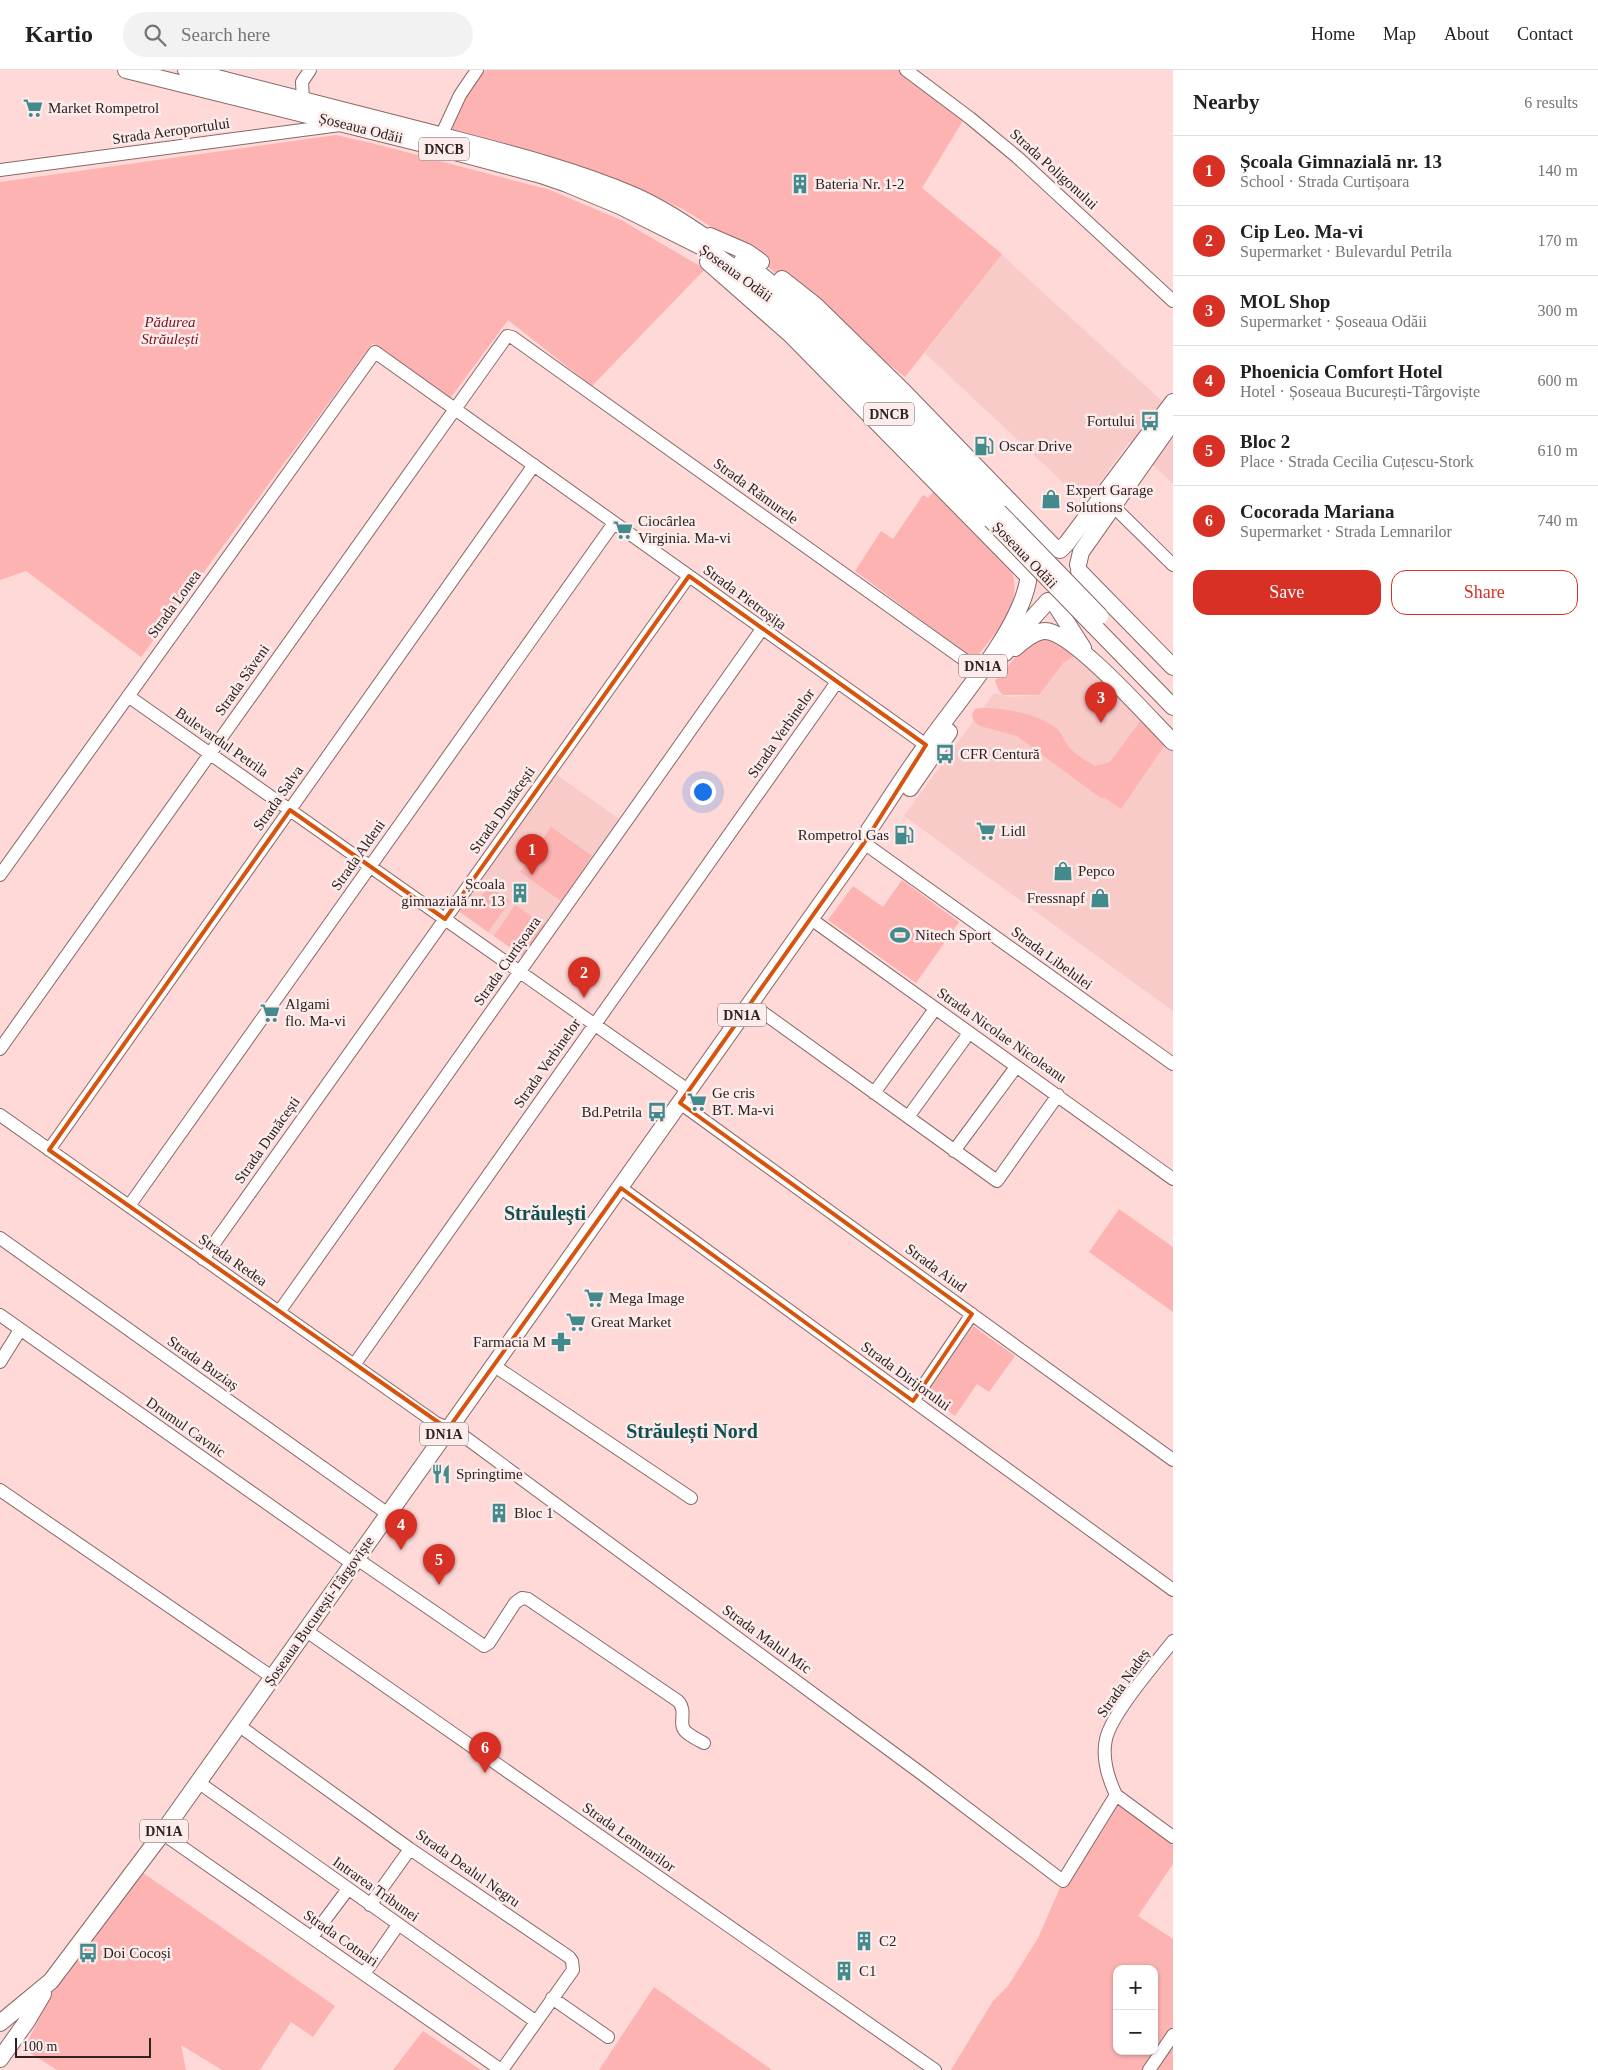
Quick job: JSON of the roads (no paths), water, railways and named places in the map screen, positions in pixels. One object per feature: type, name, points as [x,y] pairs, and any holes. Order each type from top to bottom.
[{"type":"main road","name":"Șoseaua Odăii","points":[[126,70],[440,148],[558,181],[620,206],[710,251],[748,278],[774,300],[995,516],[1096,620],[1173,707]]},
{"type":"main road","name":"Șoseaua Odăii","points":[[186,70],[547,165],[598,181],[634,196],[693,229],[761,274],[799,307],[880,388],[995,516]]},
{"type":"main road","points":[[662,228],[716,268],[790,334],[1028,578],[1035,594],[1050,601],[1090,658]]},
{"type":"main road","points":[[693,229],[747,252],[815,305],[905,393],[1036,529],[1058,549],[1069,554],[1079,568],[1124,617],[1173,667]]},
{"type":"main road","name":"DN1A","points":[[1050,601],[1066,598],[1075,590],[1080,577],[1081,552],[1106,508],[1173,402]]},
{"type":"main road","name":"DN1A","points":[[1028,578],[1031,562],[1036,556],[1042,552],[1058,549],[1067,543],[1106,508],[1173,421]]},
{"type":"main road","points":[[1036,529],[1056,535],[1064,533],[1106,508]]},
{"type":"main road","points":[[1106,508],[1090,548],[1087,561],[1096,580],[1115,602],[1124,617]]},
{"type":"main road","name":"Șoseaua București-Târgoviște","points":[[864,843],[875,836],[885,822],[988,669],[1024,600],[1028,578]]},
{"type":"main road","name":"Șoseaua București-Târgoviște","points":[[0,2023],[52,1981],[162,1833],[811,919],[864,843],[869,830],[926,745],[988,669],[1050,601]]},
{"type":"main road","name":"Șoseaua Odăii","points":[[1096,620],[1173,691]]},
{"type":"main road","points":[[988,669],[1026,639],[1038,632],[1045,631],[1061,636],[1090,658],[1173,742]]},
{"type":"main road","points":[[0,2058],[24,2026],[52,1981]]},
{"type":"street","points":[[303,100],[302,82],[310,70]]},
{"type":"street","points":[[440,136],[460,95],[477,70]]},
{"type":"street","name":"Strada Poligonului","points":[[906,70],[970,118],[1017,157],[1173,301]]},
{"type":"street","name":"Strada Aeroportului","points":[[0,170],[347,125]]},
{"type":"street","name":"Strada Săveni","points":[[0,1049],[505,337],[512,337]]},
{"type":"street","name":"Strada Rămurele","points":[[512,337],[988,669]]},
{"type":"street","name":"Strada Pietroșița","points":[[375,352],[926,745]]},
{"type":"street","name":"Strada Lonea","points":[[0,875],[375,352]]},
{"type":"street","name":"Strada Salva","points":[[49,1150],[534,466]]},
{"type":"street","points":[[1106,508],[1173,565]]},
{"type":"street","name":"Strada Aldeni","points":[[129,1206],[614,523]]},
{"type":"street","name":"Strada Dunăcești","points":[[203,1259],[689,576]]},
{"type":"street","name":"Strada Curtișoara","points":[[279,1312],[762,629]]},
{"type":"street","name":"Strada Verbinelor","points":[[354,1365],[837,682]]},
{"type":"street","name":"Bulevardul Petrila","points":[[128,696],[595,1024],[685,1097]]},
{"type":"street","name":"Strada Libelulei","points":[[864,843],[1173,1064]]},
{"type":"street","name":"Strada Nicolae Nicoleanu","points":[[811,919],[1173,1179]]},
{"type":"street","points":[[748,1007],[827,1069]]},
{"type":"street","points":[[748,1007],[874,1093],[997,1182],[1058,1095]]},
{"type":"street","points":[[874,1093],[935,1009]]},
{"type":"street","points":[[908,1118],[969,1033]]},
{"type":"street","points":[[954,1151],[1016,1067]]},
{"type":"street","name":"Strada Aiud","points":[[685,1097],[972,1314],[1173,1460]]},
{"type":"street","name":"Strada Redea","points":[[0,1115],[436,1423],[448,1429]]},
{"type":"street","name":"Strada Dirijorului","points":[[620,1188],[1173,1590]]},
{"type":"street","name":"Strada Buziaș","points":[[0,1238],[388,1514]]},
{"type":"street","points":[[913,1401],[972,1314]]},
{"type":"street","name":"Drumul Cavnic","points":[[0,1315],[355,1562],[484,1646],[489,1643],[516,1603],[522,1598],[528,1599],[678,1701],[683,1709],[682,1726],[686,1732],[704,1743]]},
{"type":"street","points":[[0,1362],[20,1330]]},
{"type":"street","points":[[493,1365],[691,1498]]},
{"type":"street","name":"Strada Malul Mic","points":[[448,1429],[458,1432],[740,1639],[1063,1881],[1116,1795]]},
{"type":"street","points":[[0,1490],[272,1677]]},
{"type":"street","name":"Strada Lemnarilor","points":[[305,1630],[934,2070]]},
{"type":"street","name":"Strada Nadeș","points":[[1116,1795],[1111,1784],[1106,1762],[1106,1740],[1109,1730],[1131,1695],[1173,1641]]},
{"type":"street","name":"Strada Dealul Negru","points":[[238,1725],[410,1849],[569,1957],[572,1961],[573,1970],[501,2070]]},
{"type":"street","name":"Intrarea Tribunei","points":[[198,1782],[535,2021]]},
{"type":"street","points":[[1116,1795],[1173,1837]]},
{"type":"street","name":"Strada Cotnari","points":[[162,1833],[501,2070]]},
{"type":"street","points":[[370,1904],[410,1849]]},
{"type":"street","points":[[312,1937],[348,1889]]},
{"type":"street","points":[[364,1974],[398,1925]]},
{"type":"street","points":[[552,1998],[608,2038]]},
{"type":"street","points":[[1149,2070],[1173,2035]]},
{"type":"place","name":"Market Rompetrol","points":[[33,108]]},
{"type":"place","name":"Bateria Nr. 1-2","points":[[800,184]]},
{"type":"place","name":"Fortului","points":[[1150,421]]},
{"type":"place","name":"Oscar Drive","points":[[984,446]]},
{"type":"place","name":"Expert Garage Solutions","points":[[1051,499]]},
{"type":"place","name":"Ciocârlea Virginia. Ma-vi","points":[[623,530]]},
{"type":"place","name":"MOL Shop","points":[[1101,723]]},
{"type":"place","name":"CFR Centură","points":[[945,754]]},
{"type":"place","name":"Lidl","points":[[986,831]]},
{"type":"place","name":"Rompetrol Gas","points":[[904,835]]},
{"type":"place","name":"Pepco","points":[[1063,871]]},
{"type":"place","name":"Școala Gimnazială nr. 13","points":[[532,875]]},
{"type":"place","name":"Școala gimnazială nr. 13","points":[[520,893]]},
{"type":"place","name":"Fressnapf","points":[[1100,898]]},
{"type":"place","name":"Nitech Sport","points":[[900,935]]},
{"type":"place","name":"Cip Leo. Ma-vi","points":[[584,998]]},
{"type":"place","name":"Algami flo. Ma-vi","points":[[270,1013]]},
{"type":"place","name":"Ge cris BT. Ma-vi","points":[[697,1102]]},
{"type":"place","name":"Bd.Petrila","points":[[657,1112]]},
{"type":"place","name":"Mega Image","points":[[594,1298]]},
{"type":"place","name":"Great Market","points":[[576,1322]]},
{"type":"place","name":"Farmacia M","points":[[561,1342]]},
{"type":"place","name":"Springtime","points":[[441,1474]]},
{"type":"place","name":"Bloc 1","points":[[499,1513]]},
{"type":"place","name":"Phoenicia Comfort Hotel","points":[[401,1550]]},
{"type":"place","name":"Bloc 2","points":[[439,1585]]},
{"type":"place","name":"Cocorada Mariana","points":[[485,1773]]},
{"type":"place","name":"C2","points":[[864,1941]]},
{"type":"place","name":"Doi Cocoși","points":[[88,1953]]},
{"type":"place","name":"C1","points":[[844,1971]]},
{"type":"district","name":"Străuleşti","points":[[545,1213]]},
{"type":"district","name":"Străulești Nord","points":[[692,1431]]},
{"type":"park label","name":"Pădurea Străulești","points":[[170,330]]}]
